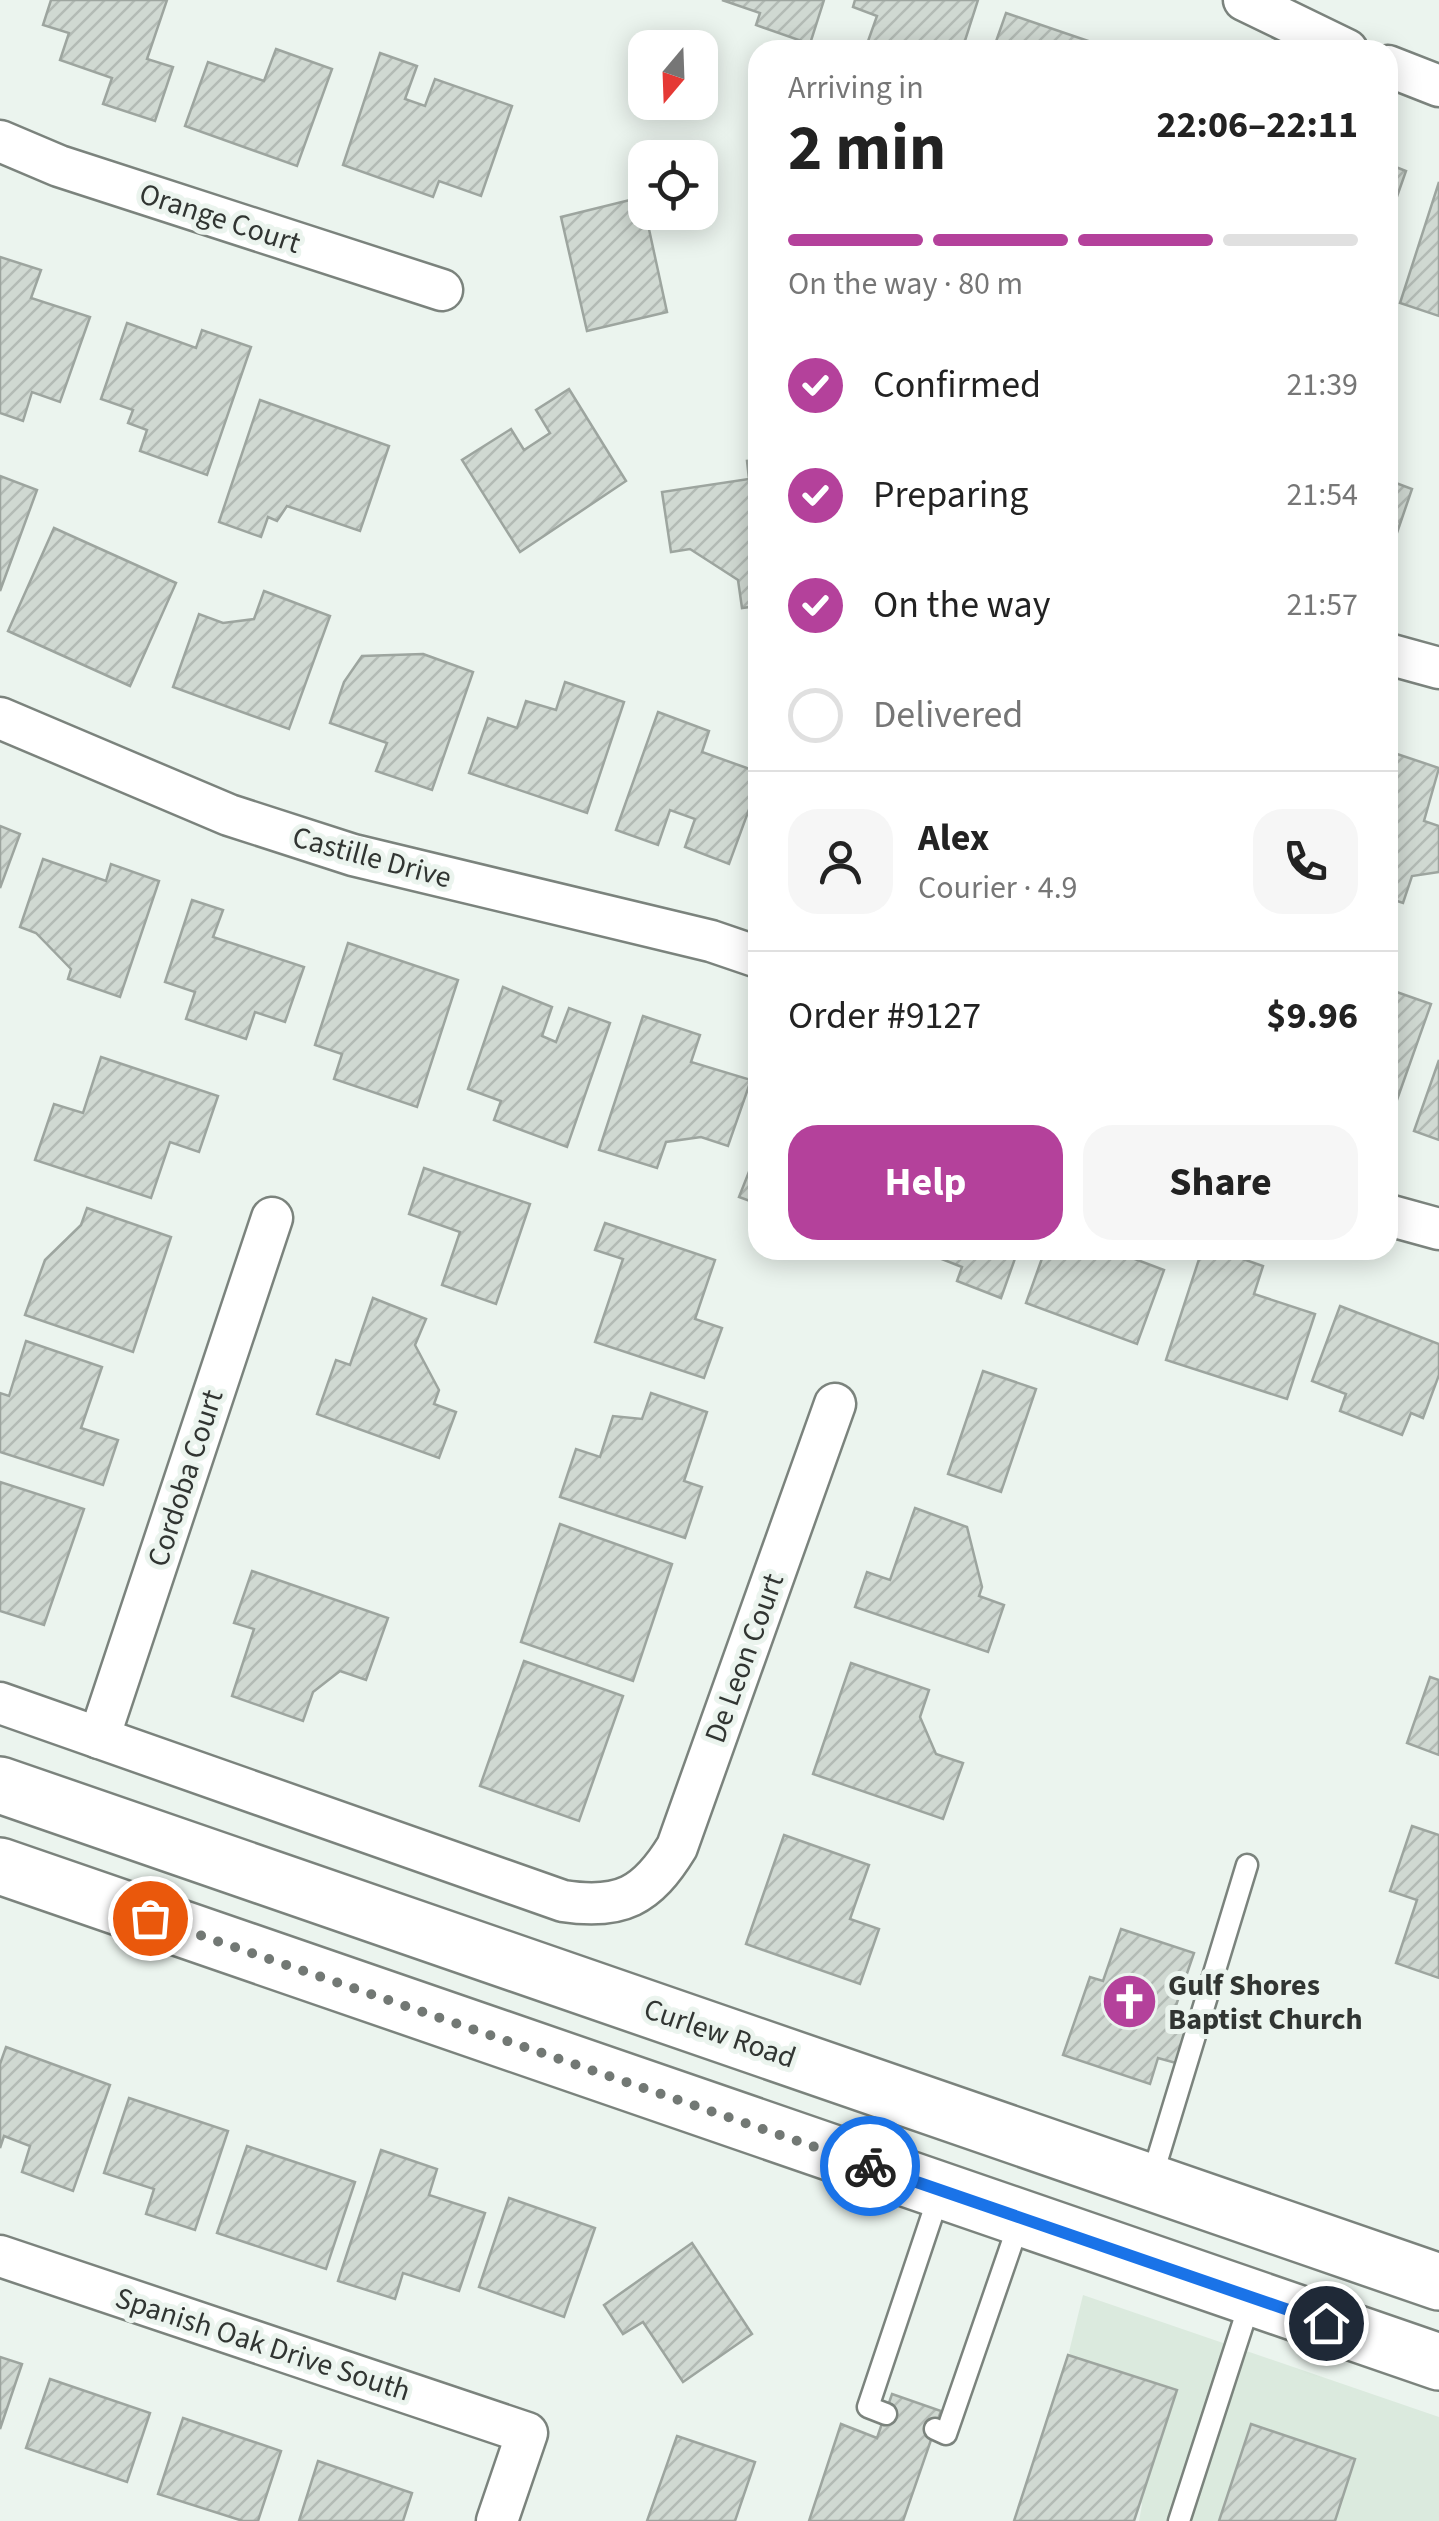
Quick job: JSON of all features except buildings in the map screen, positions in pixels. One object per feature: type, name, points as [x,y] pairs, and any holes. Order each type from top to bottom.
[{"type":"main road","name":"Curlew Road","points":[[0,1785],[1439,2282]]},
{"type":"main road","points":[[0,1866],[1439,2362]]},
{"type":"main road","points":[[1071,2236],[1103,2213],[1396,2302],[1439,2298]]},
{"type":"street","points":[[1244,0],[1326,40]]},
{"type":"street","points":[[1398,70],[1439,86]]},
{"type":"street","name":"Orange Court","points":[[0,141],[59,166],[442,290]]},
{"type":"street","points":[[1398,657],[1439,668]]},
{"type":"street","name":"Castille Drive","points":[[0,718],[228,815],[353,855],[711,941],[748,954]]},
{"type":"street","name":"Cordoba Court","points":[[99,1738],[272,1218]]},
{"type":"street","points":[[1398,1218],[1439,1228]]},
{"type":"street","name":"De Leon Court","points":[[99,1738],[563,1901],[598,1906],[632,1897],[659,1876],[677,1847],[835,1404]]},
{"type":"street","points":[[0,1702],[99,1738]]},
{"type":"street","name":"Spanish Oak Drive South","points":[[0,2256],[526,2433],[498,2521]]},
{"type":"lane","points":[[1150,2182],[1247,1865]]},
{"type":"lane","points":[[886,2414],[868,2407],[940,2190]]},
{"type":"lane","points":[[935,2429],[946,2434],[1021,2218]]},
{"type":"lane","points":[[1178,2521],[1252,2297]]},
{"type":"shaded area","points":[[1083,2295],[1439,2417],[1439,2521],[1139,2521],[1142,2505],[1124,2452],[1069,2352]]},
{"type":"way so far","points":[[150,1918],[870,2166]]},
{"type":"place","name":"Gulf Shores Baptist Church","points":[[1129,2002]]},
{"type":"route","points":[[870,2166],[1326,2323]]}]
